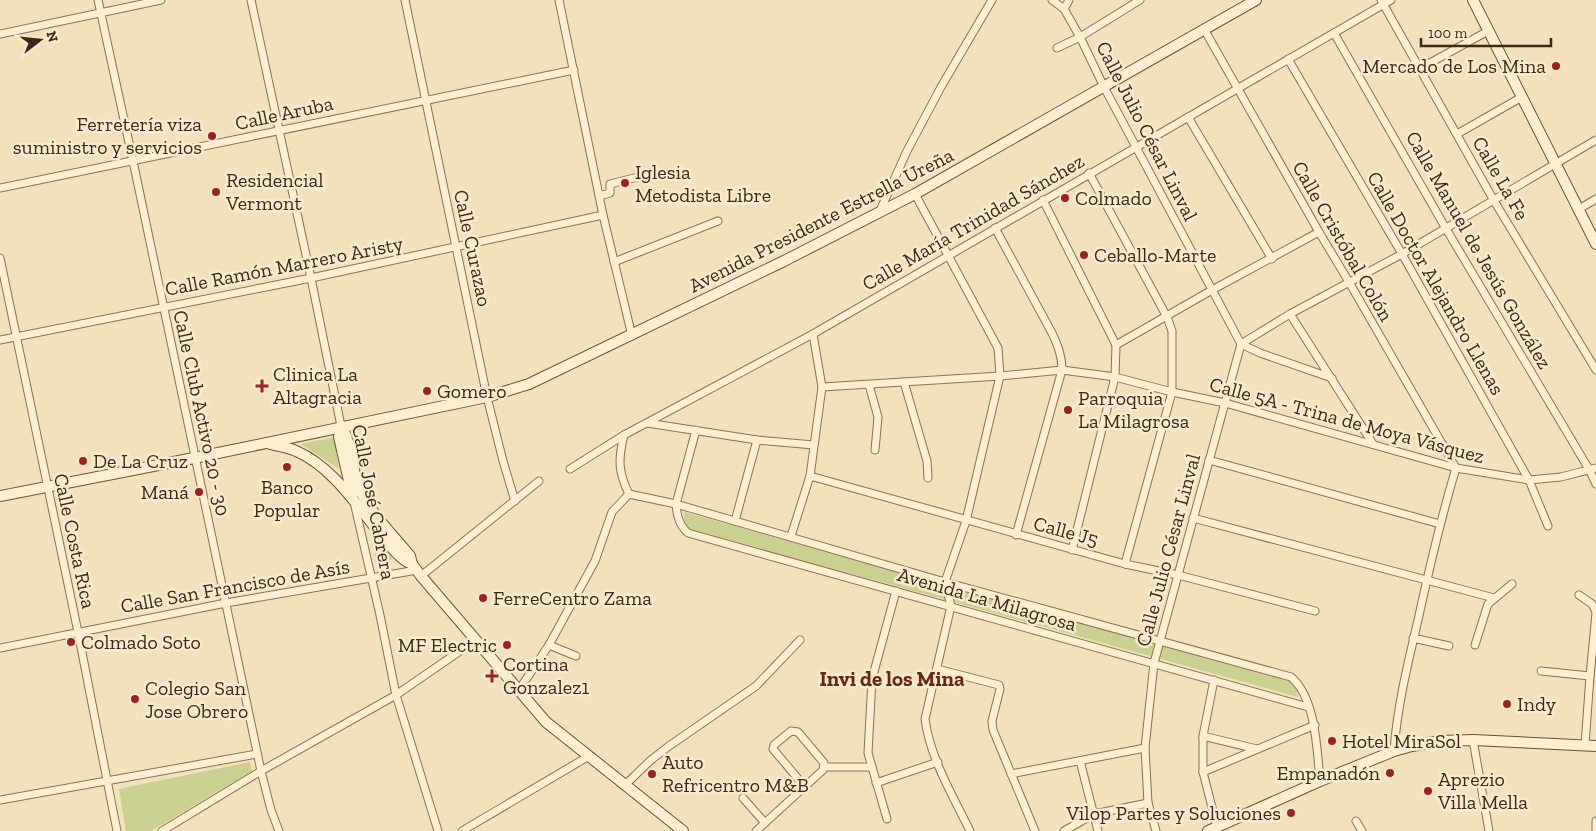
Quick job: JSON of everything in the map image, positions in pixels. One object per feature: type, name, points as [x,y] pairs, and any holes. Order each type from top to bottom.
[{"type":"main road","name":"Avenida Presidente Estrella Ureña","points":[[0,496],[194,458],[341,426],[380,420],[487,397],[529,384],[632,336],[915,194],[1256,0]]},
{"type":"main road","points":[[1473,0],[1596,244]]},
{"type":"main road","points":[[341,426],[346,434],[359,488],[376,515],[410,556],[417,570],[476,640],[546,722],[683,831]]},
{"type":"main road","name":"Calle José Cabrera","points":[[341,426],[339,438],[353,502]]},
{"type":"main road","points":[[266,443],[295,450],[310,458],[330,473],[394,550],[417,570]]},
{"type":"main road","points":[[1219,828],[1320,781],[1394,751],[1440,741],[1473,740],[1596,746]]},
{"type":"street","name":"Calle Club Activo 20 - 30","points":[[98,0],[257,754],[271,810],[279,831]]},
{"type":"street","points":[[0,34],[161,0]]},
{"type":"street","name":"Calle José Cabrera","points":[[251,0],[341,426]]},
{"type":"street","name":"Calle Curazao","points":[[405,0],[487,397],[515,501]]},
{"type":"street","points":[[559,0],[603,215],[632,336]]},
{"type":"street","points":[[879,213],[907,151],[941,87],[992,0]]},
{"type":"street","name":"Calle Julio César Linval","points":[[1052,0],[1064,9],[1080,37],[1104,87],[1241,344],[1154,663],[1145,748],[1148,803],[1156,831]]},
{"type":"street","points":[[1064,9],[1069,0]]},
{"type":"street","points":[[1057,48],[1080,37],[1140,0]]},
{"type":"street","name":"Calle María Trinidad Sánchez","points":[[570,469],[624,435],[814,334],[1334,33],[1382,2],[1391,0]]},
{"type":"street","name":"Calle La Fe","points":[[1382,2],[1494,199],[1596,370]]},
{"type":"street","name":"Calle Cristóbal Colón","points":[[1204,30],[1456,468]]},
{"type":"street","points":[[1419,69],[1488,30]]},
{"type":"street","name":"Calle Manuel de Jesús González","points":[[1334,33],[1445,227],[1593,469],[1596,484]]},
{"type":"street","name":"Calle Doctor Alejandro Llenas","points":[[1288,59],[1402,254],[1529,480],[1548,526]]},
{"type":"street","name":"Calle Aruba","points":[[0,188],[574,70]]},
{"type":"street","points":[[1457,134],[1522,96]]},
{"type":"street","points":[[1188,117],[1272,259]]},
{"type":"street","points":[[1241,344],[1290,314],[1402,254],[1596,140]]},
{"type":"street","points":[[599,196],[610,193],[610,184],[650,174]]},
{"type":"street","points":[[1089,174],[1167,317],[1172,331],[1172,392],[1125,564]]},
{"type":"street","points":[[915,194],[998,348],[1000,376],[966,521],[945,582],[951,606],[925,719],[927,732],[938,762],[970,831]]},
{"type":"street","points":[[1579,209],[1596,199]]},
{"type":"street","points":[[1043,200],[1116,346],[1116,377],[1072,550]]},
{"type":"street","name":"Calle Ramón Marrero Aristy","points":[[0,340],[311,278],[603,215]]},
{"type":"street","points":[[614,262],[718,221]]},
{"type":"street","points":[[995,228],[1056,341],[1062,360],[1062,370],[1016,535]]},
{"type":"street","points":[[1116,346],[1212,290],[1319,232]]},
{"type":"street","name":"Calle Costa Rica","points":[[0,258],[78,632],[117,831]]},
{"type":"street","points":[[1290,314],[1374,444]]},
{"type":"street","points":[[791,536],[810,476],[822,388],[814,334]]},
{"type":"street","points":[[1241,344],[1260,353],[1332,378]]},
{"type":"street","name":"Calle 5A - Trina de Moya Vásquez","points":[[822,388],[1062,370],[1116,377],[1224,403],[1456,468],[1529,480],[1560,477],[1593,469]]},
{"type":"street","points":[[904,382],[927,461],[928,478]]},
{"type":"street","points":[[869,384],[878,417],[875,450]]},
{"type":"street","points":[[646,423],[757,440],[814,445]]},
{"type":"street","points":[[676,504],[696,430]]},
{"type":"street","points":[[519,690],[549,645],[595,561],[612,512],[629,494],[621,478],[620,471],[624,435]]},
{"type":"street","points":[[735,521],[757,440]]},
{"type":"street","points":[[1209,460],[1440,524]]},
{"type":"street","points":[[1394,751],[1396,722],[1426,581],[1456,468]]},
{"type":"street","name":"Calle J5","points":[[810,476],[1072,550],[1178,575],[1315,611]]},
{"type":"street","points":[[417,570],[515,501],[540,481]]},
{"type":"street","name":"Avenida La Milagrosa","points":[[629,494],[676,504],[945,582],[1291,677],[1299,684],[1315,725],[1320,781]]},
{"type":"street","name":"Calle José Cabrera","points":[[353,502],[396,695],[438,831]]},
{"type":"street","name":"Avenida La Milagrosa","points":[[676,504],[680,524],[688,533],[1308,707]]},
{"type":"street","points":[[1193,518],[1494,598]]},
{"type":"street","name":"Calle San Francisco de Asís","points":[[0,648],[226,603],[417,570]]},
{"type":"street","points":[[1475,645],[1488,604],[1512,584]]},
{"type":"street","points":[[887,818],[868,754],[872,679],[896,591]]},
{"type":"street","points":[[1578,595],[1592,604],[1596,613],[1585,745]]},
{"type":"street","points":[[1414,638],[1450,646]]},
{"type":"street","points":[[162,831],[261,771],[396,695],[476,640]]},
{"type":"street","points":[[625,785],[657,755],[756,686],[800,640]]},
{"type":"street","points":[[549,645],[576,656]]},
{"type":"street","points":[[937,669],[999,685],[1000,689],[992,726],[1035,831]]},
{"type":"street","points":[[1541,671],[1590,676]]},
{"type":"street","points":[[1214,680],[1203,736],[1203,772],[1219,828]]},
{"type":"street","points":[[1203,772],[1315,725]]},
{"type":"street","points":[[805,787],[773,749],[774,745],[791,731],[798,732],[824,763],[824,767]]},
{"type":"street","points":[[1203,736],[1257,749]]},
{"type":"street","points":[[1473,740],[1490,831]]},
{"type":"street","points":[[1011,774],[1145,748]]},
{"type":"street","points":[[0,800],[257,754]]},
{"type":"street","points":[[462,831],[590,756]]},
{"type":"street","points":[[1080,761],[1098,831]]},
{"type":"street","points":[[876,783],[938,762]]},
{"type":"street","points":[[756,831],[805,787],[824,767],[872,767]]},
{"type":"street","points":[[743,798],[765,823]]},
{"type":"street","points":[[1064,831],[1094,814],[1148,803]]},
{"type":"street","points":[[1356,821],[1362,831]]},
{"type":"street","points":[[1596,821],[1596,831]]},
{"type":"green space","points":[[334,437],[339,469],[301,444]]},
{"type":"green space","points":[[684,512],[1289,681],[1295,687],[1298,697],[690,529],[684,521]]},
{"type":"green space","points":[[372,531],[393,555],[391,560],[380,563],[376,561],[370,532]]},
{"type":"green space","points":[[250,762],[252,771],[151,831],[126,831],[119,789]]},
{"type":"place","name":"Mercado de Los Mina","points":[[1556,66]]},
{"type":"place","name":"Ferretería viza suministro y servicios","points":[[212,136]]},
{"type":"place","name":"Iglesia Metodista Libre","points":[[625,183]]},
{"type":"place","name":"Residencial Vermont","points":[[216,192]]},
{"type":"place","name":"Colmado","points":[[1065,198]]},
{"type":"place","name":"Ceballo-Marte","points":[[1084,255]]},
{"type":"place","name":"Clinica La Altagracia","points":[[262,386]]},
{"type":"place","name":"Gomero","points":[[427,391]]},
{"type":"place","name":"Parroquia La Milagrosa","points":[[1068,410]]},
{"type":"place","name":"De La Cruz","points":[[83,461]]},
{"type":"place","name":"Banco Popular","points":[[287,467]]},
{"type":"place","name":"Maná","points":[[199,492]]},
{"type":"place","name":"FerreCentro Zama","points":[[483,598]]},
{"type":"place","name":"Colmado Soto","points":[[71,642]]},
{"type":"place","name":"MF Electric","points":[[507,645]]},
{"type":"place","name":"Cortina Gonzalez1","points":[[492,676]]},
{"type":"place","name":"Colegio San Jose Obrero","points":[[135,699]]},
{"type":"place","name":"Indy","points":[[1507,704]]},
{"type":"place","name":"Hotel MiraSol","points":[[1332,741]]},
{"type":"place","name":"Empanadón","points":[[1390,773]]},
{"type":"place","name":"Auto Refricentro M&B","points":[[652,774]]},
{"type":"place","name":"Aprezio Villa Mella","points":[[1428,791]]},
{"type":"place","name":"Vilop Partes y Soluciones","points":[[1291,813]]},
{"type":"district","name":"Invi de los Mina","points":[[892,679]]}]
